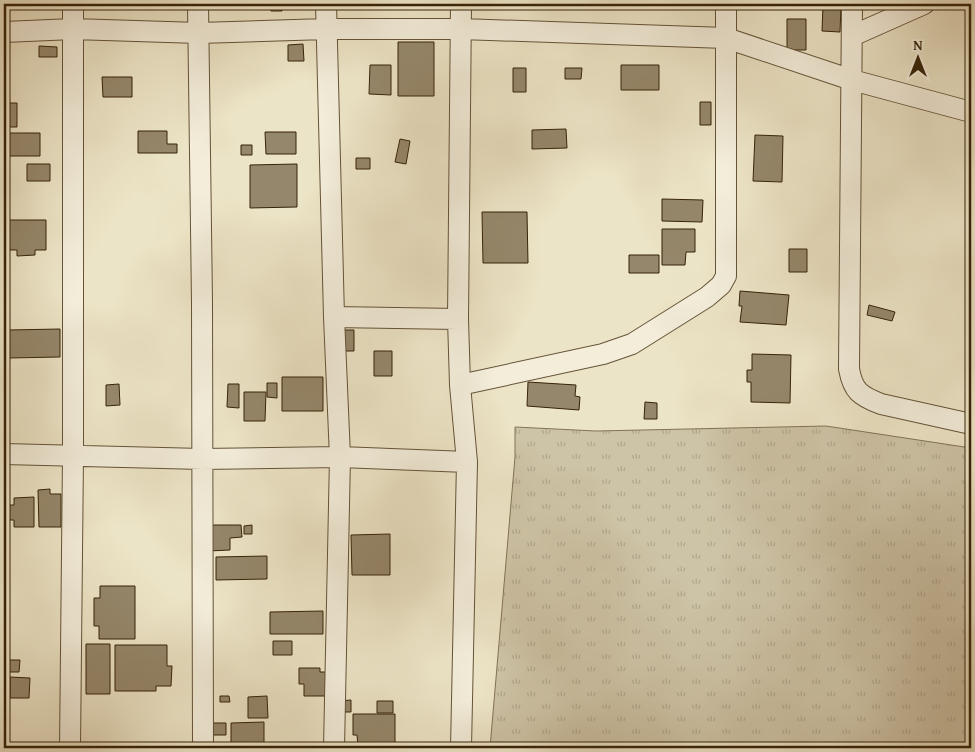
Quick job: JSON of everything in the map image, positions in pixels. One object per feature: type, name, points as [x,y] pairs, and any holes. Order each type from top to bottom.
[{"type":"street","points":[[70,748],[73,455],[74,29],[72,4]]},
{"type":"street","points":[[198,4],[203,748]]},
{"type":"street","points":[[326,4],[334,317],[340,457],[334,748]]},
{"type":"street","points":[[461,4],[458,319],[460,385],[466,462],[461,748]]},
{"type":"street","points":[[460,385],[603,354],[632,344],[708,296],[721,285],[726,276],[726,4]]},
{"type":"street","points":[[852,4],[849,368],[851,380],[855,389],[871,400],[971,424]]},
{"type":"street","points":[[852,36],[924,4]]},
{"type":"street","points":[[4,32],[74,29],[199,33],[326,29],[461,29],[726,38],[852,80],[971,112]]},
{"type":"street","points":[[334,317],[458,319]]},
{"type":"street","points":[[4,454],[202,459],[340,457],[466,462]]},
{"type":"green space","points":[[826,426],[971,448],[971,748],[490,748],[515,457],[515,427],[596,431]]},
{"type":"building","points":[[271,4],[282,4],[282,11],[271,11]]},
{"type":"building","points":[[823,5],[841,6],[840,32],[822,31]]},
{"type":"building","points":[[787,19],[806,19],[806,50],[787,50]]},
{"type":"building","points":[[398,42],[434,42],[434,96],[398,96]]},
{"type":"building","points":[[303,44],[304,61],[288,61],[288,45]]},
{"type":"building","points":[[39,46],[57,47],[57,57],[39,57]]},
{"type":"building","points":[[370,65],[391,65],[391,95],[369,94]]},
{"type":"building","points":[[621,65],[659,65],[659,90],[621,90]]},
{"type":"building","points":[[513,68],[526,68],[526,92],[513,92]]},
{"type":"building","points":[[565,68],[582,68],[581,79],[565,79]]},
{"type":"building","points":[[102,77],[132,77],[132,97],[103,97]]},
{"type":"building","points":[[700,102],[711,102],[711,125],[700,125]]},
{"type":"building","points":[[6,103],[17,103],[17,127],[6,127]]},
{"type":"building","points":[[566,129],[567,148],[532,149],[532,130]]},
{"type":"building","points":[[138,131],[167,131],[167,144],[177,144],[177,153],[138,153]]},
{"type":"building","points":[[265,132],[296,132],[296,154],[266,154]]},
{"type":"building","points":[[8,133],[40,133],[40,156],[8,156]]},
{"type":"building","points":[[755,135],[783,136],[782,182],[753,181]]},
{"type":"building","points":[[400,139],[410,141],[406,164],[395,162]]},
{"type":"building","points":[[241,145],[252,145],[252,155],[241,155]]},
{"type":"building","points":[[356,158],[370,158],[370,169],[356,169]]},
{"type":"building","points":[[27,164],[50,164],[50,181],[27,181]]},
{"type":"building","points":[[297,164],[297,207],[250,208],[250,165]]},
{"type":"building","points":[[662,199],[703,200],[702,222],[662,221]]},
{"type":"building","points":[[482,212],[527,212],[528,263],[483,263]]},
{"type":"building","points":[[9,220],[46,220],[46,250],[35,250],[35,255],[17,256],[17,250],[9,250]]},
{"type":"building","points":[[662,229],[695,229],[695,252],[686,252],[685,265],[662,265]]},
{"type":"building","points":[[789,249],[807,249],[807,272],[789,272]]},
{"type":"building","points":[[629,255],[659,255],[659,273],[629,273]]},
{"type":"building","points":[[740,291],[789,295],[786,325],[740,322],[742,306],[739,306]]},
{"type":"building","points":[[869,305],[895,312],[892,321],[867,315]]},
{"type":"building","points":[[60,329],[60,357],[9,358],[8,330]]},
{"type":"building","points":[[337,330],[354,330],[354,351],[337,351]]},
{"type":"building","points":[[374,351],[392,351],[392,376],[374,376]]},
{"type":"building","points":[[752,354],[791,355],[790,403],[751,402],[751,382],[747,382],[747,370],[752,370]]},
{"type":"building","points":[[282,377],[323,377],[323,411],[282,411]]},
{"type":"building","points":[[528,382],[576,385],[575,396],[580,397],[579,410],[527,406]]},
{"type":"building","points":[[267,383],[277,383],[277,398],[267,397]]},
{"type":"building","points":[[119,384],[120,405],[106,406],[106,385]]},
{"type":"building","points":[[228,384],[239,384],[239,408],[227,407]]},
{"type":"building","points":[[244,392],[266,392],[265,421],[244,421]]},
{"type":"building","points":[[645,402],[657,403],[657,419],[644,419]]},
{"type":"building","points":[[4,415],[6,415],[6,434],[4,434]]},
{"type":"building","points":[[50,489],[50,494],[61,494],[61,527],[39,527],[38,490]]},
{"type":"building","points":[[34,497],[34,527],[14,527],[14,520],[8,520],[8,505],[14,505],[14,498]]},
{"type":"building","points":[[207,525],[241,525],[242,537],[230,538],[230,550],[208,551]]},
{"type":"building","points":[[252,525],[252,534],[244,534],[244,526]]},
{"type":"building","points":[[390,534],[390,575],[352,575],[351,535]]},
{"type":"building","points":[[267,556],[267,579],[216,580],[216,557]]},
{"type":"building","points":[[100,586],[135,586],[135,639],[99,639],[99,626],[94,626],[94,598],[100,598]]},
{"type":"building","points":[[323,611],[323,634],[270,634],[270,612]]},
{"type":"building","points":[[273,641],[292,641],[292,655],[273,655]]},
{"type":"building","points":[[86,644],[110,644],[110,694],[86,694]]},
{"type":"building","points":[[115,645],[167,645],[167,666],[172,666],[171,686],[156,686],[156,691],[115,691]]},
{"type":"building","points":[[4,647],[6,647],[6,748],[4,748]]},
{"type":"building","points":[[8,660],[20,660],[19,672],[8,672]]},
{"type":"building","points":[[299,668],[320,668],[320,672],[328,672],[328,696],[304,696],[304,684],[299,684]]},
{"type":"building","points":[[10,677],[30,678],[29,698],[10,698]]},
{"type":"building","points":[[220,696],[229,696],[230,702],[220,702]]},
{"type":"building","points":[[267,696],[268,718],[248,718],[248,697]]},
{"type":"building","points":[[351,700],[351,712],[339,712],[339,701]]},
{"type":"building","points":[[377,701],[393,701],[393,713],[377,713]]},
{"type":"building","points":[[353,714],[395,714],[395,746],[358,746],[357,735],[353,735]]},
{"type":"building","points":[[264,722],[264,748],[231,748],[231,723]]},
{"type":"building","points":[[213,723],[226,723],[226,735],[213,735]]}]
